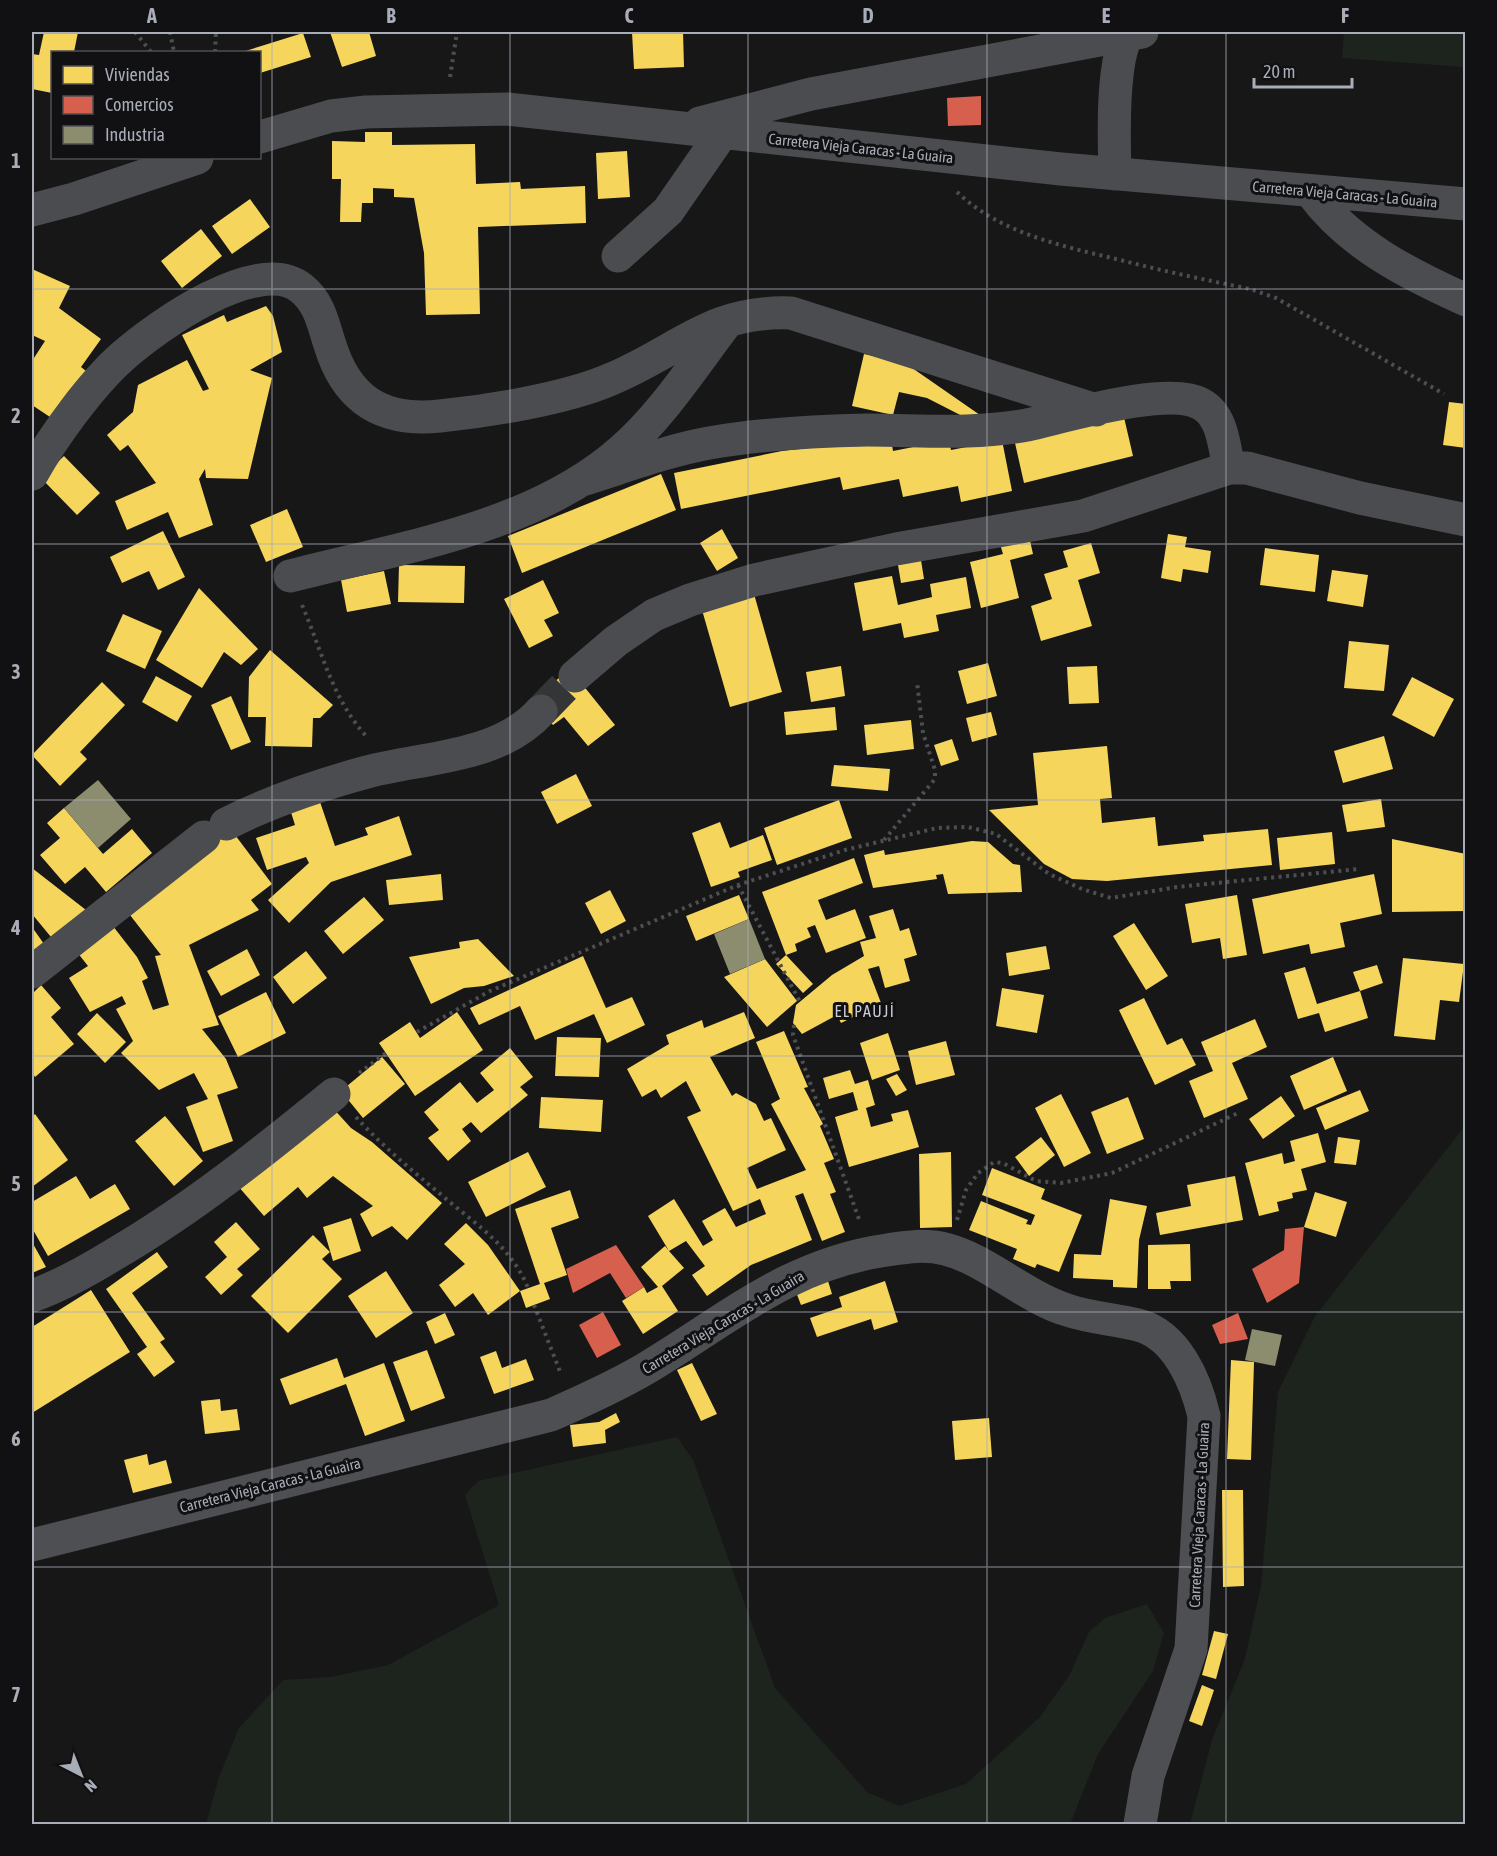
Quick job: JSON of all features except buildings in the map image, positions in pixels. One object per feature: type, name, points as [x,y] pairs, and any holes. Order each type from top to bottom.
[{"type":"main road","name":"Carretera Vieja Caracas - La Guaira","points":[[32,1545],[539,1418],[599,1395],[801,1273],[855,1254],[921,1245],[947,1249],[1032,1295],[1067,1311],[1141,1325],[1162,1337],[1187,1368],[1198,1392],[1204,1416],[1191,1649],[1148,1776],[1140,1824]]},
{"type":"street","points":[[681,128],[811,94],[1133,33]]},
{"type":"street","points":[[1115,174],[1113,127],[1121,52],[1133,33]]},
{"type":"street","name":"Carretera Vieja Caracas - La Guaira","points":[[261,137],[331,116],[366,112],[507,109],[1115,174],[1466,204]]},
{"type":"street","points":[[618,256],[668,211],[722,133]]},
{"type":"street","points":[[32,210],[74,199],[194,159]]},
{"type":"street","points":[[1311,192],[1344,230],[1424,282],[1466,300]]},
{"type":"street","points":[[35,460],[101,378],[123,356],[156,330],[207,298],[269,278],[286,279],[301,288],[319,308],[338,369],[362,400],[378,410],[397,414],[438,416],[566,395],[610,380],[706,328],[768,312],[791,314],[1096,410]]},
{"type":"street","points":[[291,576],[475,528],[538,505],[582,480],[624,449],[668,399],[728,321]]},
{"type":"street","points":[[582,480],[708,443],[786,434],[869,430],[956,433],[1026,425],[1096,410],[1175,398],[1200,403],[1211,412],[1220,427],[1229,468]]},
{"type":"street","points":[[575,676],[616,641],[654,615],[690,600],[754,580],[896,549],[1083,516],[1229,468],[1247,468],[1360,498],[1466,520]]},
{"type":"street","points":[[32,972],[215,830],[282,798],[397,766],[480,748],[512,734],[541,711]]},
{"type":"street","points":[[32,1296],[52,1289],[151,1233],[242,1170],[334,1094]]},
{"type":"path","points":[[135,32],[150,51]]},
{"type":"path","points":[[170,32],[174,51]]},
{"type":"path","points":[[215,51],[216,32]]},
{"type":"path","points":[[444,111],[457,32]]},
{"type":"path","points":[[928,155],[958,194],[1003,224],[1053,244],[1250,289],[1276,298],[1444,394]]},
{"type":"path","points":[[291,576],[326,671],[341,703],[365,735],[397,766]]},
{"type":"path","points":[[884,841],[935,779],[935,770],[923,733],[917,682]]},
{"type":"path","points":[[417,1032],[490,992],[738,885],[845,850],[936,828],[968,827],[996,834],[1049,874],[1111,898],[1177,887],[1358,869]]},
{"type":"path","points":[[738,885],[800,1002]]},
{"type":"path","points":[[794,1025],[793,1035],[871,1252]]},
{"type":"path","points":[[334,1094],[380,1143],[503,1246],[522,1271],[528,1288]]},
{"type":"path","points":[[947,1249],[966,1190],[978,1173],[994,1162],[1003,1163],[1036,1181],[1061,1183],[1102,1175],[1112,1173],[1239,1113]]},
{"type":"path","points":[[534,1305],[573,1406]]},
{"type":"shaded area","points":[[1344,32],[1465,32],[1465,67],[1342,58]]},
{"type":"shaded area","points":[[1465,1126],[1465,1824],[1190,1824],[1212,1740],[1245,1659],[1261,1586],[1278,1392],[1315,1316]]},
{"type":"shaded area","points":[[677,1437],[693,1460],[775,1688],[867,1792],[899,1806],[966,1784],[1040,1717],[1069,1676],[1089,1632],[1105,1618],[1147,1604],[1164,1633],[1153,1671],[1098,1754],[1070,1824],[206,1824],[219,1777],[239,1728],[283,1680],[331,1677],[388,1665],[499,1605],[465,1495],[478,1481]]},
{"type":"tunnel","points":[[541,711],[575,676]]},
{"type":"district","name":"EL PAUJÍ","points":[[865,1011]]}]
